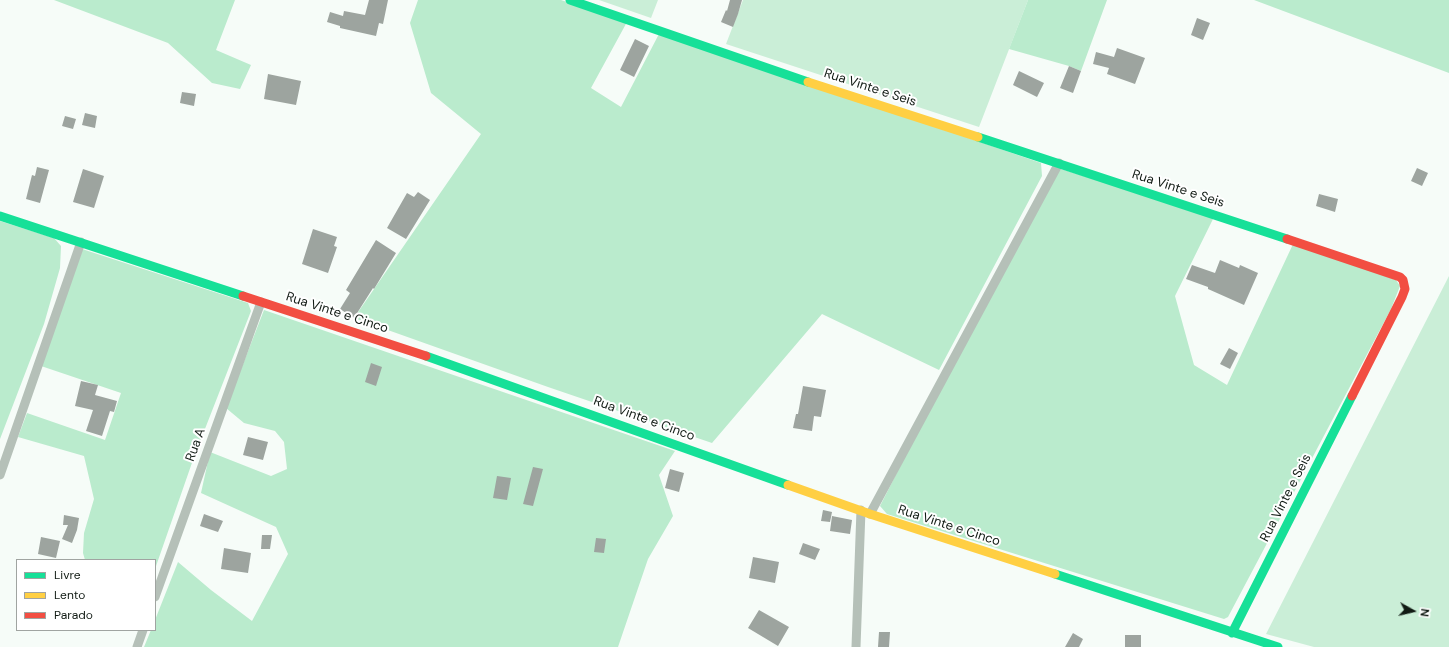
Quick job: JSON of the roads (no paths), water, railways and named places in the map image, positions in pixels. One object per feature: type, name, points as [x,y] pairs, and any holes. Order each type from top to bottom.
[{"type":"street","name":"Rua Vinte e Seis","points":[[570,0],[838,92],[1400,277],[1405,289],[1402,297],[1232,633]]},
{"type":"street","points":[[870,514],[1059,164]]},
{"type":"street","name":"Rua Vinte e Cinco","points":[[0,216],[460,367],[870,514],[1278,647]]},
{"type":"street","points":[[0,475],[81,242]]},
{"type":"street","name":"Rua A","points":[[156,594],[261,302]]},
{"type":"street","points":[[856,647],[861,510]]},
{"type":"street","points":[[137,647],[143,631]]}]
